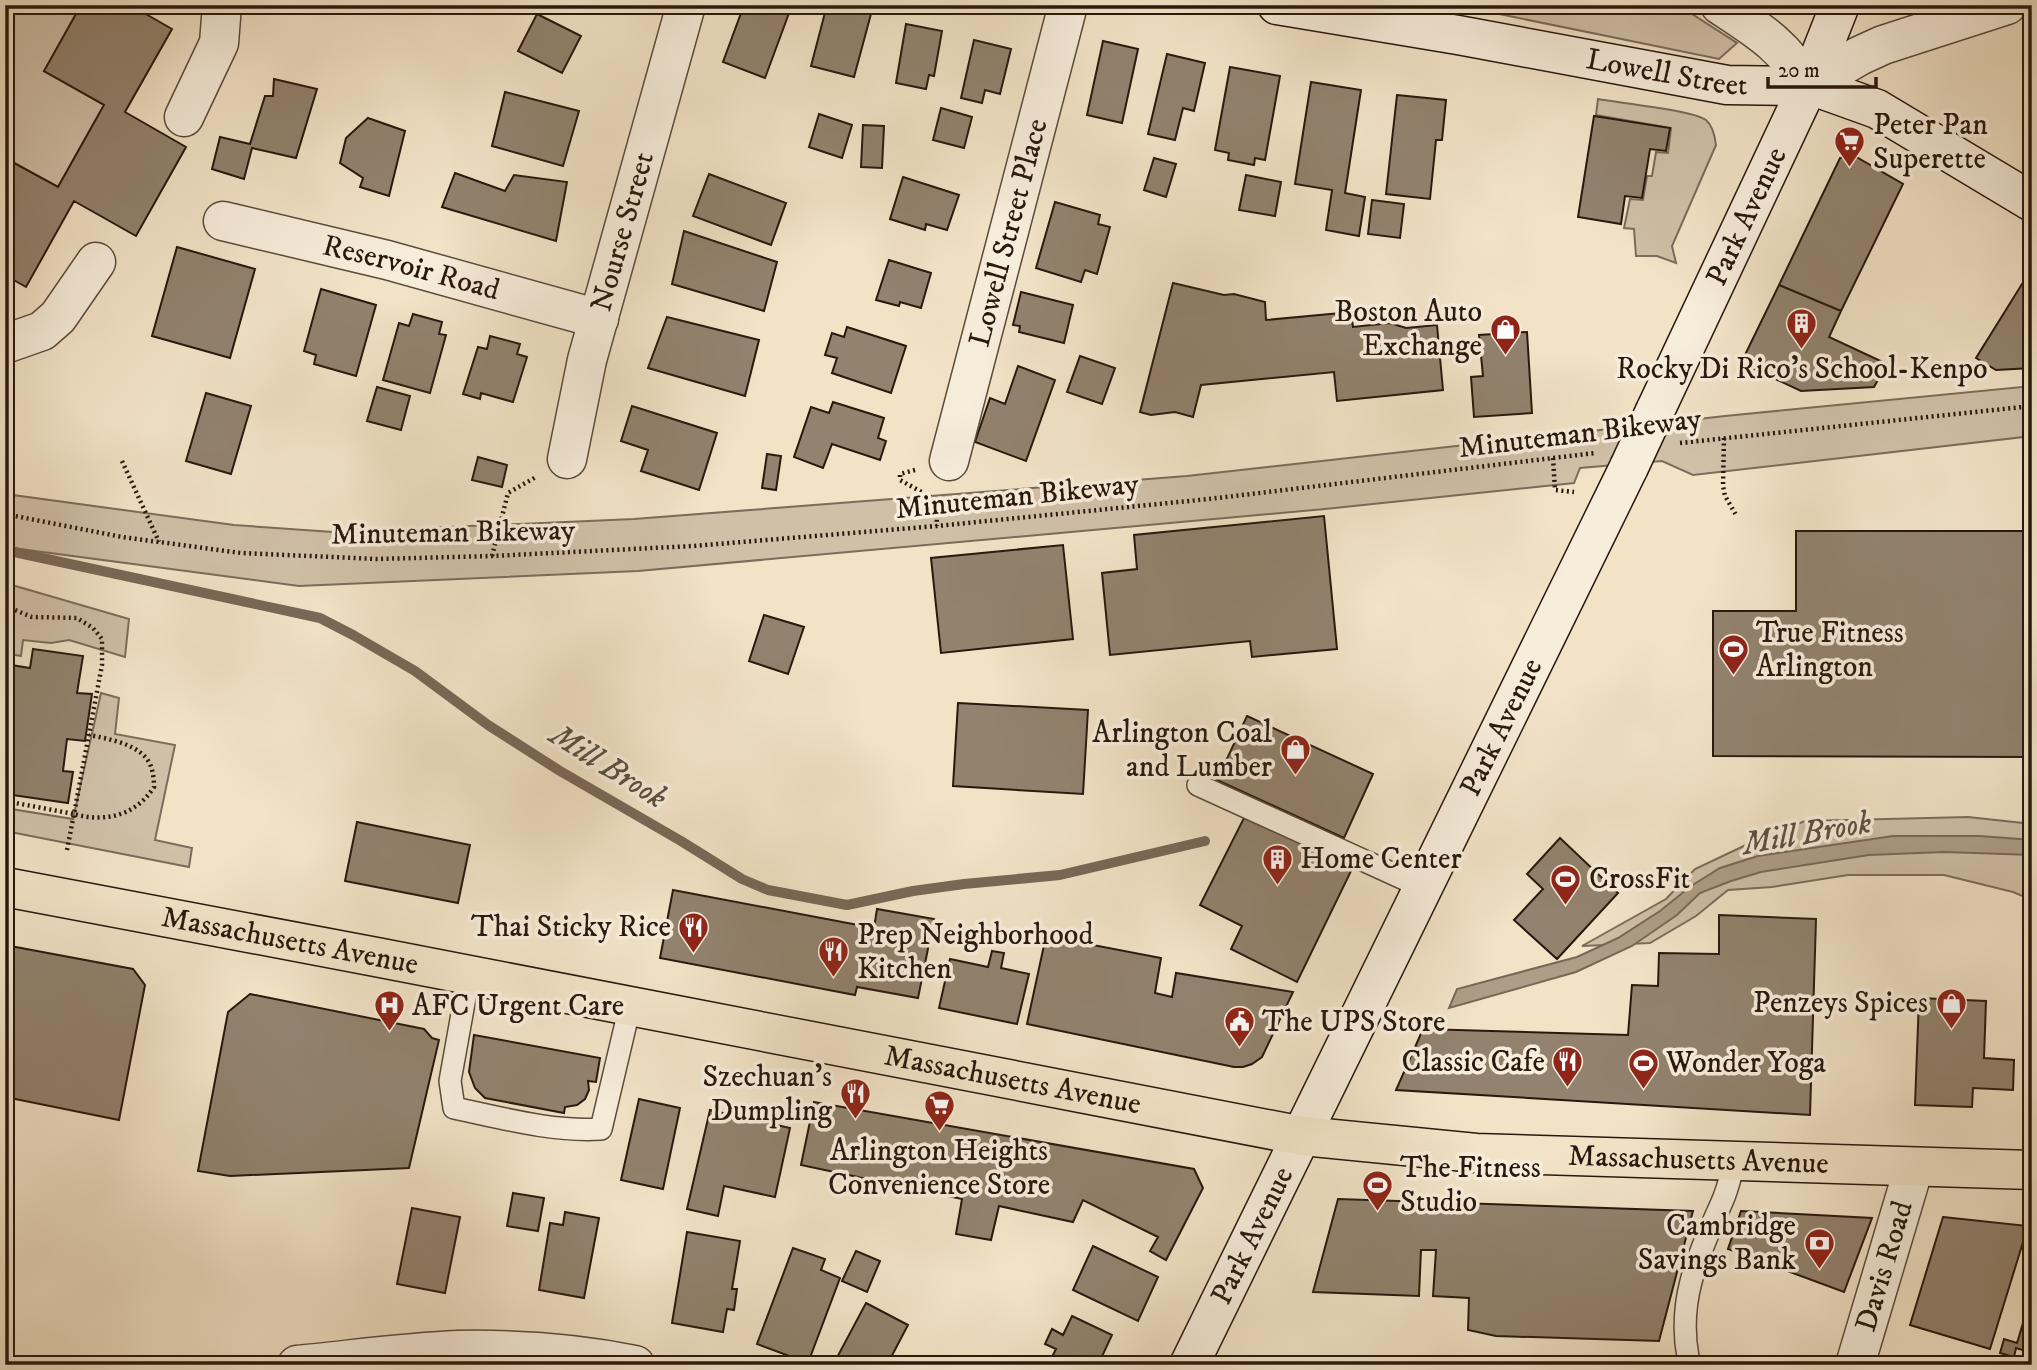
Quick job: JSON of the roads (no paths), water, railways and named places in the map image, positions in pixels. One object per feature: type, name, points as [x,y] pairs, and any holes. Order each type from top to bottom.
[{"type":"main road","name":"Massachusetts Avenue","points":[[5,887],[1303,1136],[1476,1153],[2032,1170]]},
{"type":"street","points":[[184,117],[219,43],[222,5]]},
{"type":"street","name":"Nourse Street","points":[[567,459],[587,360],[686,5]]},
{"type":"street","name":"Lowell Street Place","points":[[949,461],[1069,5]]},
{"type":"street","name":"Lowell Street","points":[[1277,5],[1458,35],[1727,85],[1808,86],[1877,109],[2032,201]]},
{"type":"street","points":[[1720,5],[1771,39],[1808,86],[1859,55],[1883,45],[2007,5]]},
{"type":"street","name":"Park Avenue","points":[[1189,1365],[1423,888],[1617,460],[1655,411],[1808,86],[1840,5]]},
{"type":"street","name":"Reservoir Road","points":[[223,220],[387,260],[599,319]]},
{"type":"street","points":[[5,344],[41,331],[58,317],[96,262]]},
{"type":"street","name":"Davis Road","points":[[1856,1365],[1914,1167]]},
{"type":"street","points":[[297,1365],[457,1350],[534,1352],[635,1365]]},
{"type":"lane","points":[[1198,785],[1423,888]]},
{"type":"lane","points":[[469,975],[450,1081],[454,1108],[519,1122],[578,1130],[601,1129],[629,1006]]},
{"type":"lane","points":[[1688,1357],[1684,1334],[1689,1292],[1696,1264],[1723,1200],[1735,1160]]},
{"type":"waterway","name":"Mill Brook","points":[[5,550],[320,618],[415,671],[488,725],[560,771],[742,879],[768,890],[847,905],[913,891],[1060,875],[1205,841]]},
{"type":"place","name":"Peter Pan Superette","points":[[1850,169]]},
{"type":"place","name":"Rocky Di Rico's School-Kenpo","points":[[1802,350]]},
{"type":"place","name":"Boston Auto Exchange","points":[[1505,356]]},
{"type":"place","name":"True Fitness Arlington","points":[[1733,677]]},
{"type":"place","name":"Arlington Coal and Lumber","points":[[1295,777]]},
{"type":"place","name":"Home Center","points":[[1277,886]]},
{"type":"place","name":"CrossFit","points":[[1566,906]]},
{"type":"place","name":"Thai Sticky Rice","points":[[694,954]]},
{"type":"place","name":"Prep Neighborhood Kitchen","points":[[834,979]]},
{"type":"place","name":"Penzeys Spices","points":[[1951,1030]]},
{"type":"place","name":"AFC Urgent Care","points":[[389,1033]]},
{"type":"place","name":"The UPS Store","points":[[1239,1049]]},
{"type":"place","name":"Classic Cafe","points":[[1568,1089]]},
{"type":"place","name":"Wonder Yoga","points":[[1643,1090]]},
{"type":"place","name":"Szechuan's Dumpling","points":[[855,1121]]},
{"type":"place","name":"Arlington Heights Convenience Store","points":[[939,1132]]},
{"type":"place","name":"The Fitness Studio","points":[[1377,1212]]},
{"type":"place","name":"Cambridge Savings Bank","points":[[1819,1270]]}]
